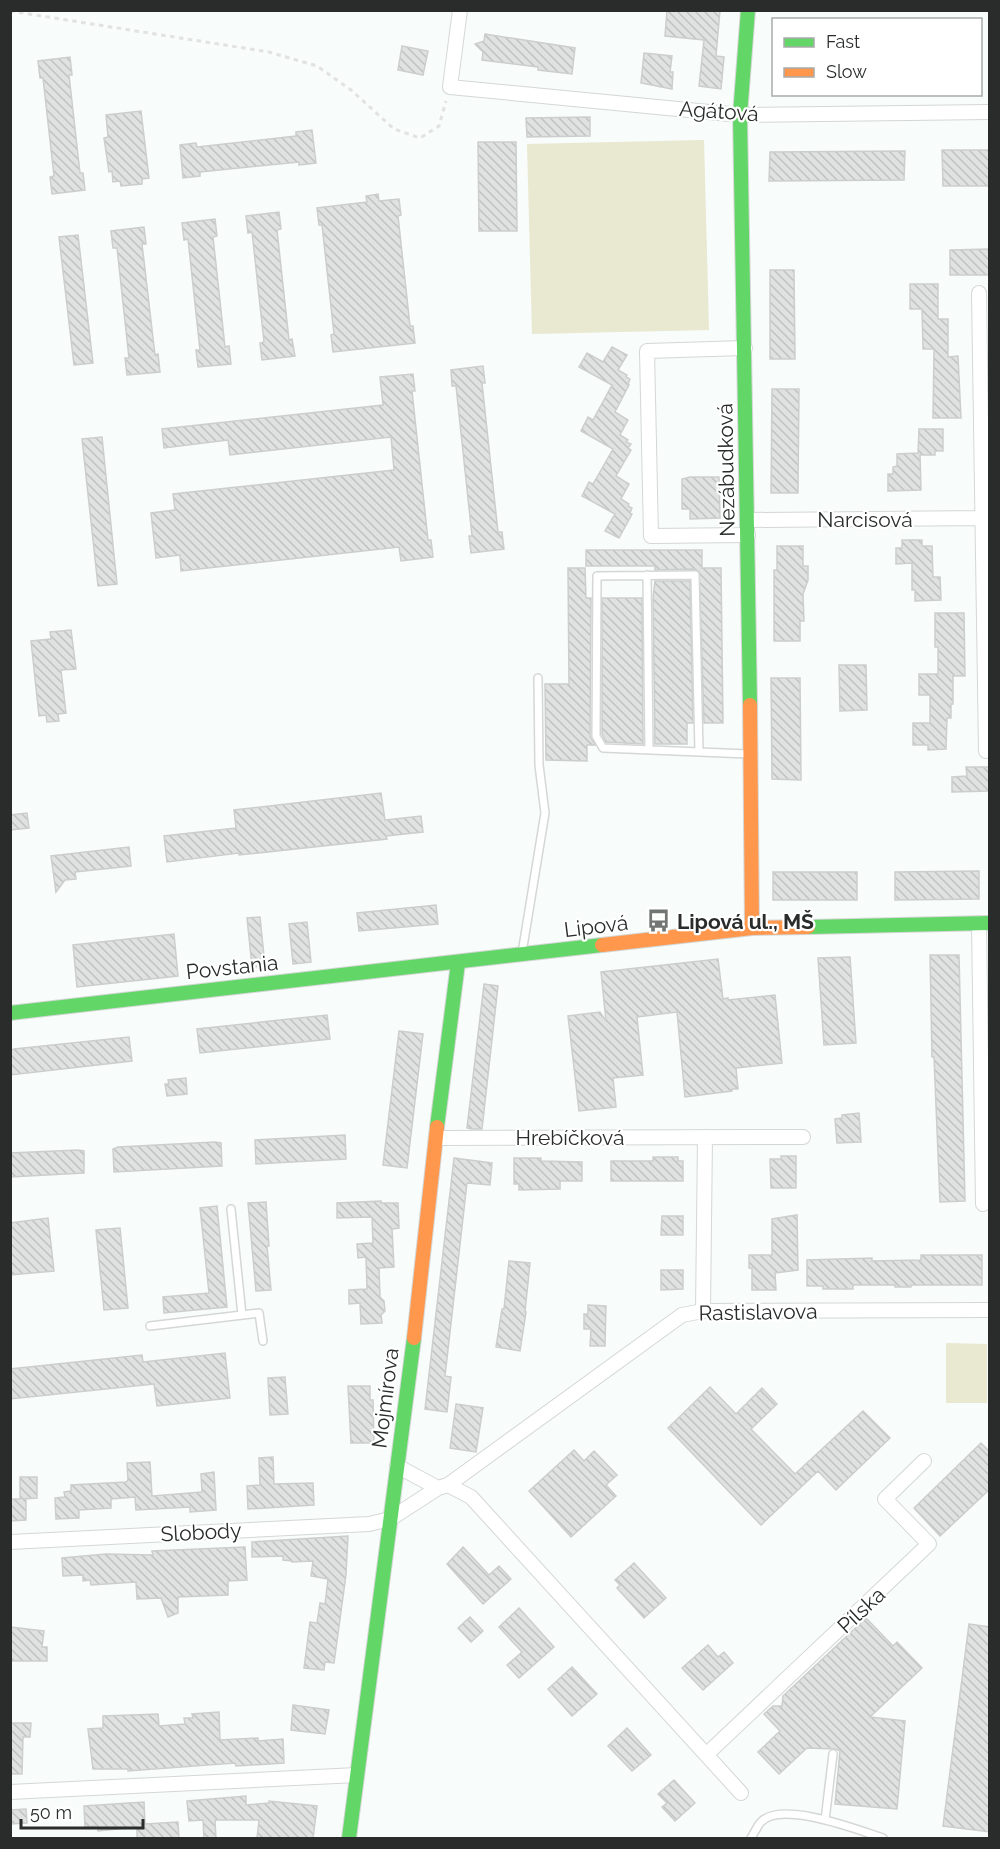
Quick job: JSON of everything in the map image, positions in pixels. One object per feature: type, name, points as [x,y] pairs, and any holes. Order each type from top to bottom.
[{"type":"street","points":[[450,87],[460,10]]},
{"type":"street","name":"Nezábudková","points":[[748,10],[740,115],[748,520],[752,928]]},
{"type":"street","name":"Agátová","points":[[450,87],[740,115],[990,112]]},
{"type":"street","points":[[979,293],[986,751]]},
{"type":"street","points":[[745,348],[647,351],[651,536],[748,535]]},
{"type":"street","name":"Narcisová","points":[[748,520],[982,518]]},
{"type":"street","points":[[983,1204],[984,923]]},
{"type":"street","name":"Lipová","points":[[459,963],[752,928],[984,923]]},
{"type":"street","name":"Povstania","points":[[10,1013],[459,963]]},
{"type":"street","name":"Mojmírova","points":[[349,1839],[398,1467],[436,1138],[459,963]]},
{"type":"street","points":[[703,1311],[705,1137]]},
{"type":"street","name":"Hrebíčková","points":[[436,1138],[803,1137]]},
{"type":"street","name":"Rastislavova","points":[[390,1519],[443,1486],[682,1315],[703,1311],[990,1310]]},
{"type":"street","name":"Pílska","points":[[706,1754],[929,1544],[885,1499],[924,1461]]},
{"type":"street","points":[[398,1467],[471,1497],[741,1793]]},
{"type":"street","name":"Slobody","points":[[10,1542],[369,1524],[390,1519]]},
{"type":"street","points":[[10,1792],[357,1775]]},
{"type":"lane","points":[[647,575],[649,750]]},
{"type":"lane","points":[[699,752],[695,575],[597,576],[596,736],[603,748],[649,750],[699,752],[750,754]]},
{"type":"lane","points":[[522,955],[545,813],[539,765],[538,678]]},
{"type":"lane","points":[[231,1209],[242,1315]]},
{"type":"lane","points":[[150,1326],[259,1313],[263,1341]]},
{"type":"lane","points":[[825,1820],[833,1754]]},
{"type":"lane","points":[[752,1839],[761,1821],[776,1814],[838,1822],[883,1839]]},
{"type":"path","points":[[10,11],[269,52],[317,66],[351,90],[394,129],[420,138],[439,126],[450,87]]},
{"type":"green space","points":[[704,140],[709,330],[532,334],[527,144]]},
{"type":"green space","points":[[946,1343],[987,1344],[987,1403],[946,1403]]},
{"type":"building","points":[[667,10],[720,10],[716,56],[724,57],[721,89],[699,86],[704,40],[665,36]]},
{"type":"building","points":[[485,34],[575,48],[572,74],[482,60],[483,52],[475,44],[484,41]]},
{"type":"building","points":[[402,46],[428,51],[423,75],[398,70]]},
{"type":"building","points":[[644,53],[672,56],[670,72],[673,72],[672,89],[641,83]]},
{"type":"building","points":[[70,57],[72,75],[69,75],[80,173],[83,173],[85,190],[52,194],[50,177],[54,176],[43,78],[40,78],[38,61]]},
{"type":"building","points":[[141,111],[149,178],[142,179],[142,184],[121,186],[120,181],[113,182],[112,171],[109,172],[104,138],[108,137],[106,115]]},
{"type":"building","points":[[590,117],[590,136],[527,137],[526,118]]},
{"type":"building","points":[[312,130],[316,163],[299,165],[299,162],[200,172],[200,176],[183,178],[180,145],[196,143],[197,147],[296,136],[296,132]]},
{"type":"building","points":[[478,142],[516,142],[517,231],[479,231]]},
{"type":"building","points":[[942,150],[990,150],[990,186],[943,186]]},
{"type":"building","points":[[905,151],[904,180],[769,181],[770,152]]},
{"type":"building","points":[[378,194],[379,201],[399,199],[401,215],[398,216],[410,326],[413,326],[415,343],[333,352],[331,335],[334,334],[322,225],[319,225],[317,208],[367,202],[366,196]]},
{"type":"building","points":[[279,212],[281,229],[277,230],[289,340],[292,339],[295,356],[262,360],[260,343],[264,342],[252,232],[248,233],[246,216]]},
{"type":"building","points":[[215,219],[217,236],[213,237],[225,347],[229,346],[231,364],[198,367],[196,350],[200,350],[188,239],[184,240],[182,223]]},
{"type":"building","points":[[144,227],[146,244],[142,244],[155,355],[158,354],[160,372],[127,375],[125,358],[129,358],[117,248],[113,248],[111,231]]},
{"type":"building","points":[[78,235],[93,363],[74,365],[59,237]]},
{"type":"building","points":[[990,249],[990,275],[950,275],[950,250]]},
{"type":"building","points":[[770,270],[794,270],[795,359],[770,359]]},
{"type":"building","points":[[910,284],[938,284],[938,319],[948,319],[948,357],[958,356],[961,418],[933,418],[934,349],[923,349],[922,309],[910,309]]},
{"type":"building","points":[[612,347],[627,355],[618,370],[630,379],[615,412],[628,420],[620,435],[631,444],[628,448],[631,450],[616,476],[629,484],[621,499],[632,508],[630,513],[632,514],[619,538],[605,531],[615,514],[582,496],[589,482],[593,484],[613,449],[581,431],[588,417],[593,420],[612,385],[579,367],[587,353],[603,362]]},
{"type":"building","points":[[483,366],[485,383],[482,383],[498,532],[502,532],[504,549],[471,553],[469,536],[472,536],[456,386],[452,386],[451,370]]},
{"type":"building","points":[[413,374],[415,391],[412,391],[428,540],[431,540],[433,557],[401,561],[399,547],[181,571],[180,555],[156,558],[151,513],[175,510],[173,494],[394,470],[391,437],[230,455],[228,440],[164,448],[162,429],[383,405],[380,377]]},
{"type":"building","points":[[772,389],[799,389],[798,493],[771,493]]},
{"type":"building","points":[[919,429],[943,429],[943,451],[935,451],[935,455],[920,455],[921,490],[888,491],[888,474],[893,474],[893,467],[897,466],[897,454],[918,453]]},
{"type":"building","points":[[102,437],[117,584],[98,586],[82,439]]},
{"type":"building","points":[[719,477],[720,518],[690,519],[690,509],[682,509],[682,479]]},
{"type":"building","points":[[902,540],[922,540],[922,546],[932,546],[933,577],[940,577],[941,600],[915,601],[915,590],[912,590],[912,563],[896,564],[896,548],[902,548]]},
{"type":"building","points":[[777,546],[803,546],[803,566],[808,566],[808,580],[803,594],[804,621],[800,621],[800,641],[774,641],[774,570],[777,570]]},
{"type":"building","points":[[586,550],[702,550],[702,568],[721,568],[723,723],[704,723],[699,572],[695,569],[655,570],[655,566],[586,566]]},
{"type":"building","points":[[568,568],[585,568],[586,598],[591,598],[590,736],[595,745],[587,745],[587,761],[546,760],[545,684],[569,684]]},
{"type":"building","points":[[655,581],[690,581],[693,723],[687,723],[687,744],[655,744],[653,598]]},
{"type":"building","points":[[602,598],[642,598],[643,744],[606,742],[602,734]]},
{"type":"building","points":[[935,613],[964,613],[965,676],[953,676],[953,704],[951,704],[951,718],[947,718],[946,749],[928,750],[928,745],[913,745],[913,723],[930,723],[930,695],[919,695],[919,674],[938,674]]},
{"type":"building","points":[[71,630],[76,669],[61,670],[66,713],[58,714],[59,721],[47,722],[46,715],[39,716],[31,641],[51,639],[50,632]]},
{"type":"building","points":[[839,665],[866,665],[867,710],[840,711]]},
{"type":"building","points":[[771,678],[800,678],[801,780],[772,779]]},
{"type":"building","points":[[966,767],[990,767],[990,791],[952,792],[952,777],[967,776]]},
{"type":"building","points":[[381,793],[385,820],[421,816],[423,832],[386,836],[387,839],[167,862],[164,836],[236,828],[234,810]]},
{"type":"building","points":[[27,813],[29,828],[10,830],[10,815]]},
{"type":"building","points":[[129,847],[131,866],[75,872],[76,879],[65,880],[56,892],[51,856]]},
{"type":"building","points":[[979,871],[979,899],[895,900],[895,872]]},
{"type":"building","points":[[773,872],[857,872],[857,900],[773,900]]},
{"type":"building","points":[[436,905],[438,924],[359,931],[357,913]]},
{"type":"building","points":[[260,917],[265,966],[252,967],[247,918]]},
{"type":"building","points":[[307,922],[311,962],[293,964],[289,924]]},
{"type":"building","points":[[174,934],[178,976],[77,987],[73,945]]},
{"type":"building","points":[[930,955],[959,955],[965,1201],[940,1202],[934,1057],[932,1057]]},
{"type":"building","points":[[850,957],[856,1043],[824,1045],[818,958]]},
{"type":"building","points":[[718,959],[723,999],[775,995],[782,1063],[736,1068],[738,1089],[685,1097],[677,1012],[637,1017],[643,1075],[613,1078],[616,1107],[579,1111],[568,1016],[600,1012],[606,1021],[601,972]]},
{"type":"building","points":[[484,984],[498,986],[482,1129],[472,1129],[467,1128]]},
{"type":"building","points":[[327,1015],[330,1039],[200,1053],[197,1029]]},
{"type":"building","points":[[399,1031],[423,1034],[407,1168],[383,1165]]},
{"type":"building","points":[[129,1037],[132,1061],[10,1075],[10,1051],[14,1049]]},
{"type":"building","points":[[186,1078],[187,1094],[167,1096],[165,1084],[169,1084],[168,1080]]},
{"type":"building","points":[[859,1113],[861,1142],[837,1143],[835,1119],[842,1118],[842,1115]]},
{"type":"building","points":[[345,1135],[346,1159],[256,1164],[255,1140]]},
{"type":"building","points":[[221,1143],[222,1166],[114,1172],[113,1149],[118,1147]]},
{"type":"building","points":[[84,1151],[84,1173],[10,1177],[10,1153]]},
{"type":"building","points":[[781,1156],[796,1156],[796,1188],[771,1188],[770,1159],[781,1159]]},
{"type":"building","points":[[653,1157],[678,1157],[678,1161],[683,1161],[683,1181],[611,1181],[611,1161],[653,1161]]},
{"type":"building","points":[[454,1158],[492,1163],[490,1185],[467,1183],[445,1376],[451,1377],[447,1412],[425,1409]]},
{"type":"building","points":[[514,1158],[582,1162],[582,1181],[560,1181],[560,1189],[519,1190],[519,1184],[514,1184]]},
{"type":"building","points":[[381,1201],[381,1203],[398,1203],[399,1228],[392,1229],[394,1267],[379,1268],[380,1297],[384,1301],[385,1311],[381,1315],[382,1323],[361,1324],[360,1303],[349,1304],[349,1290],[367,1289],[366,1257],[358,1258],[357,1244],[373,1243],[372,1217],[337,1218],[337,1203]]},
{"type":"building","points":[[266,1202],[271,1290],[256,1291],[248,1203]]},
{"type":"building","points":[[217,1206],[227,1307],[164,1313],[163,1297],[209,1293],[200,1208]]},
{"type":"building","points":[[797,1215],[798,1270],[775,1273],[776,1290],[752,1290],[752,1268],[749,1268],[749,1255],[772,1255],[772,1219]]},
{"type":"building","points":[[662,1216],[683,1216],[683,1235],[661,1235]]},
{"type":"building","points":[[48,1218],[54,1271],[10,1275],[10,1223]]},
{"type":"building","points":[[120,1228],[128,1308],[104,1310],[96,1230]]},
{"type":"building","points":[[921,1255],[982,1255],[982,1285],[895,1287],[895,1285],[853,1285],[853,1289],[823,1289],[823,1286],[807,1286],[807,1260],[872,1258],[872,1261],[921,1260]]},
{"type":"building","points":[[509,1261],[530,1263],[520,1351],[496,1347],[502,1309],[504,1309]]},
{"type":"building","points":[[661,1270],[683,1270],[683,1289],[661,1290]]},
{"type":"building","points":[[588,1305],[606,1306],[605,1346],[590,1346],[591,1329],[584,1329],[584,1314],[588,1314]]},
{"type":"building","points":[[225,1353],[230,1398],[157,1406],[154,1384],[10,1399],[10,1369],[142,1355],[143,1362]]},
{"type":"building","points":[[285,1377],[288,1414],[270,1415],[268,1378]]},
{"type":"building","points":[[348,1386],[370,1386],[370,1400],[373,1400],[374,1443],[351,1443]]},
{"type":"building","points":[[710,1387],[736,1414],[762,1388],[777,1404],[751,1429],[795,1474],[863,1411],[890,1438],[836,1490],[818,1471],[761,1525],[668,1428]]},
{"type":"building","points":[[456,1404],[483,1408],[476,1452],[450,1448]]},
{"type":"building","points":[[981,1443],[990,1452],[990,1489],[940,1536],[914,1508]]},
{"type":"building","points":[[574,1450],[584,1461],[594,1451],[617,1475],[606,1485],[616,1496],[571,1537],[529,1491]]},
{"type":"building","points":[[273,1457],[274,1484],[313,1483],[314,1505],[248,1509],[247,1486],[260,1485],[259,1458]]},
{"type":"building","points":[[150,1462],[152,1496],[202,1492],[201,1474],[214,1472],[216,1510],[190,1512],[190,1507],[136,1510],[135,1497],[111,1499],[111,1508],[79,1510],[79,1518],[56,1519],[55,1498],[65,1497],[64,1492],[71,1491],[71,1485],[126,1482],[128,1480],[127,1463]]},
{"type":"building","points":[[20,1477],[37,1477],[37,1498],[23,1499],[26,1499],[26,1520],[10,1521],[10,1499],[20,1499]]},
{"type":"building","points":[[348,1536],[346,1575],[334,1663],[325,1662],[324,1670],[304,1668],[310,1622],[317,1623],[320,1603],[325,1604],[328,1579],[311,1576],[313,1561],[292,1562],[283,1560],[283,1556],[252,1557],[252,1542]]},
{"type":"building","points":[[245,1547],[247,1580],[228,1581],[228,1595],[178,1597],[178,1613],[168,1617],[161,1598],[137,1599],[136,1582],[91,1585],[90,1580],[83,1581],[83,1575],[63,1576],[62,1558],[106,1554],[153,1555],[152,1551]]},
{"type":"building","points":[[463,1547],[489,1575],[499,1566],[511,1579],[483,1604],[447,1564]]},
{"type":"building","points":[[634,1563],[666,1598],[644,1618],[617,1588],[620,1585],[615,1580]]},
{"type":"building","points":[[519,1608],[554,1647],[519,1678],[507,1665],[522,1652],[499,1627]]},
{"type":"building","points":[[470,1617],[483,1631],[471,1642],[458,1628]]},
{"type":"building","points":[[866,1618],[893,1646],[897,1642],[922,1668],[870,1717],[905,1721],[897,1809],[835,1804],[840,1751],[836,1749],[807,1748],[779,1774],[758,1752],[780,1731],[764,1714],[773,1706],[782,1706],[783,1696]]},
{"type":"building","points":[[969,1624],[990,1627],[990,1832],[943,1826]]},
{"type":"building","points":[[10,1627],[44,1631],[42,1647],[47,1647],[47,1661],[10,1661]]},
{"type":"building","points":[[708,1645],[718,1657],[724,1652],[733,1663],[703,1690],[682,1668]]},
{"type":"building","points":[[572,1667],[597,1694],[572,1716],[548,1689]]},
{"type":"building","points":[[293,1705],[329,1710],[325,1734],[291,1730]]},
{"type":"building","points":[[219,1712],[220,1740],[283,1739],[284,1763],[236,1766],[235,1763],[128,1771],[128,1769],[93,1769],[88,1729],[103,1728],[103,1716],[158,1714],[159,1726],[185,1724],[184,1718],[193,1718],[192,1714]]},
{"type":"building","points":[[10,1723],[31,1723],[30,1737],[23,1737],[22,1774],[10,1774]]},
{"type":"building","points":[[627,1728],[651,1755],[632,1771],[608,1746]]},
{"type":"building","points":[[674,1780],[695,1803],[675,1821],[662,1807],[667,1803],[658,1794]]},
{"type":"building","points":[[246,1796],[246,1805],[269,1803],[269,1801],[317,1806],[313,1839],[257,1838],[259,1820],[215,1820],[216,1839],[204,1839],[203,1820],[189,1821],[187,1801]]},
{"type":"building","points":[[144,1802],[145,1824],[178,1822],[179,1839],[137,1838],[137,1827],[98,1831],[97,1826],[85,1827],[84,1806]]},
{"type":"building","points":[[26,1809],[27,1823],[10,1824],[10,1810]]},
{"type":"traffic: fast","points":[[748,10],[740,115],[750,705]]},
{"type":"traffic: fast","points":[[808,927],[990,923]]},
{"type":"traffic: fast","points":[[10,1013],[602,945]]},
{"type":"traffic: fast","points":[[437,1127],[458,963]]},
{"type":"traffic: fast","points":[[349,1838],[414,1338]]},
{"type":"traffic: slow","points":[[750,705],[752,928]]},
{"type":"traffic: slow","points":[[602,945],[752,928],[808,927]]},
{"type":"traffic: slow","points":[[414,1338],[437,1127]]},
{"type":"place","name":"Lipová ul., MŠ","points":[[659,921]]}]
